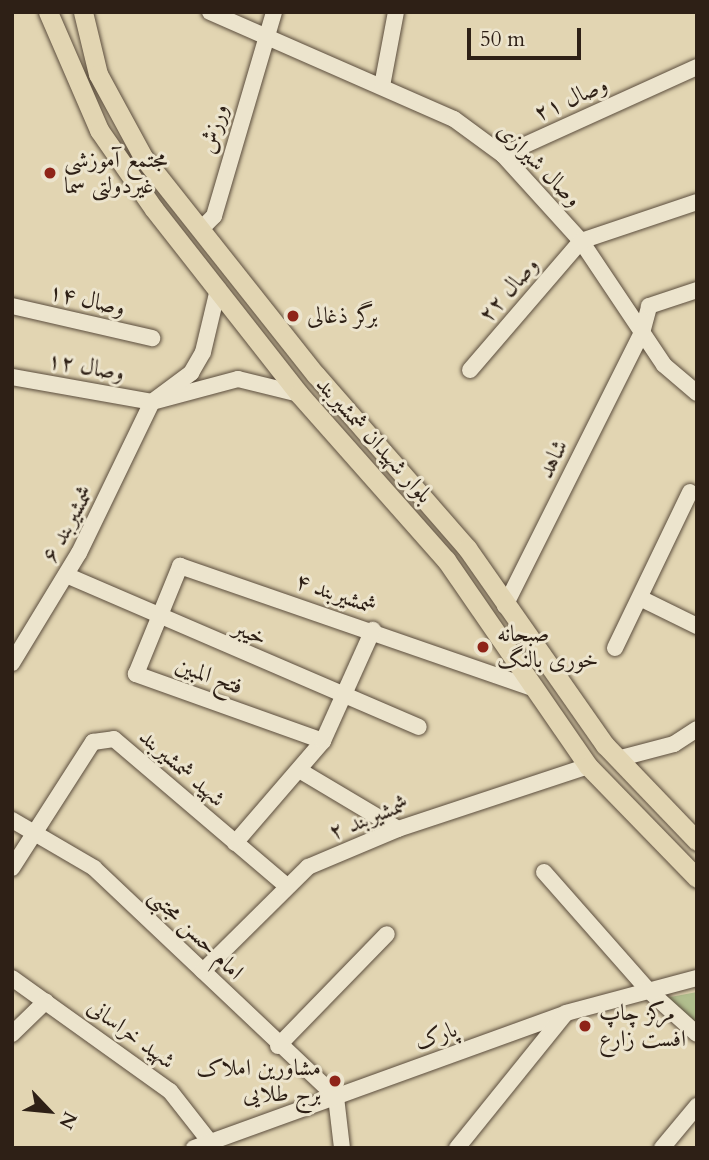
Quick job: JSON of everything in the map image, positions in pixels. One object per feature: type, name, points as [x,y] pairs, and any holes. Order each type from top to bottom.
[{"type":"main road","name":"بلوار شهیدان شمشیربند","points":[[48,12],[99,130],[218,289],[299,394],[446,560],[530,687],[588,766],[697,878]]},
{"type":"main road","name":"بلوار شهیدان شمشیربند","points":[[83,12],[98,74],[143,157],[316,375],[467,548],[505,606],[617,759],[697,841]]},
{"type":"street","name":"وصال شیرازی","points":[[209,12],[267,35],[454,119],[503,155],[582,240],[664,365],[695,389]]},
{"type":"street","name":"ورزش","points":[[200,230],[214,216],[274,12]]},
{"type":"street","points":[[382,86],[396,12]]},
{"type":"street","name":"وصال ۲۱","points":[[503,155],[697,67]]},
{"type":"street","points":[[582,240],[697,202]]},
{"type":"street","name":"وصال ۲۲","points":[[470,370],[582,240]]},
{"type":"street","name":"شمشیربند ۶","points":[[12,663],[66,575],[116,484],[152,402],[191,373],[203,352],[218,289]]},
{"type":"street","name":"شاهد","points":[[505,606],[642,333],[649,306],[697,290]]},
{"type":"street","name":"وصال ۱۴","points":[[12,306],[152,338]]},
{"type":"street","name":"وصال ۱۲","points":[[12,377],[152,402]]},
{"type":"street","points":[[152,402],[238,379],[255,380],[299,394]]},
{"type":"street","points":[[615,648],[690,492]]},
{"type":"street","name":"شمشیربند ۴","points":[[158,618],[180,566],[373,630],[530,687]]},
{"type":"street","name":"خیبر","points":[[66,575],[158,618],[419,727]]},
{"type":"street","points":[[640,598],[697,626]]},
{"type":"street","name":"فتح المبین","points":[[158,618],[136,674],[323,741]]},
{"type":"street","points":[[235,843],[323,741],[373,630]]},
{"type":"street","points":[[617,759],[674,744],[697,729]]},
{"type":"street","name":"شهید شمشیربند","points":[[12,868],[33,831],[93,742],[114,739],[287,886]]},
{"type":"street","name":"شمشیربند ۲","points":[[202,971],[308,867],[398,829],[588,766]]},
{"type":"street","points":[[299,770],[398,829]]},
{"type":"street","name":"امام حسن مجتبی","points":[[12,820],[94,868],[278,1046],[336,1097]]},
{"type":"street","points":[[544,872],[647,989],[697,1034]]},
{"type":"street","points":[[278,1046],[387,934]]},
{"type":"street","name":"شهید خراسانی","points":[[12,978],[170,1091],[202,1145]]},
{"type":"street","name":"پارک","points":[[202,1145],[566,1013],[647,989],[697,978]]},
{"type":"street","points":[[12,1034],[46,1001]]},
{"type":"street","points":[[457,1148],[566,1013]]},
{"type":"street","points":[[336,1097],[342,1148]]},
{"type":"street","points":[[663,1148],[697,1106]]},
{"type":"green space","points":[[697,992],[697,1024],[665,998]]},
{"type":"place","name":"مجتمع آموزشی غیردولتی سما","points":[[50,173]]},
{"type":"place","name":"برگر ذغالی","points":[[293,316]]},
{"type":"place","name":"صبحانه خوری بالنگ","points":[[483,647]]},
{"type":"place","name":"مرکز چاپ افست زارع","points":[[585,1026]]},
{"type":"place","name":"مشاورین املاک برج طلایی","points":[[335,1081]]}]
